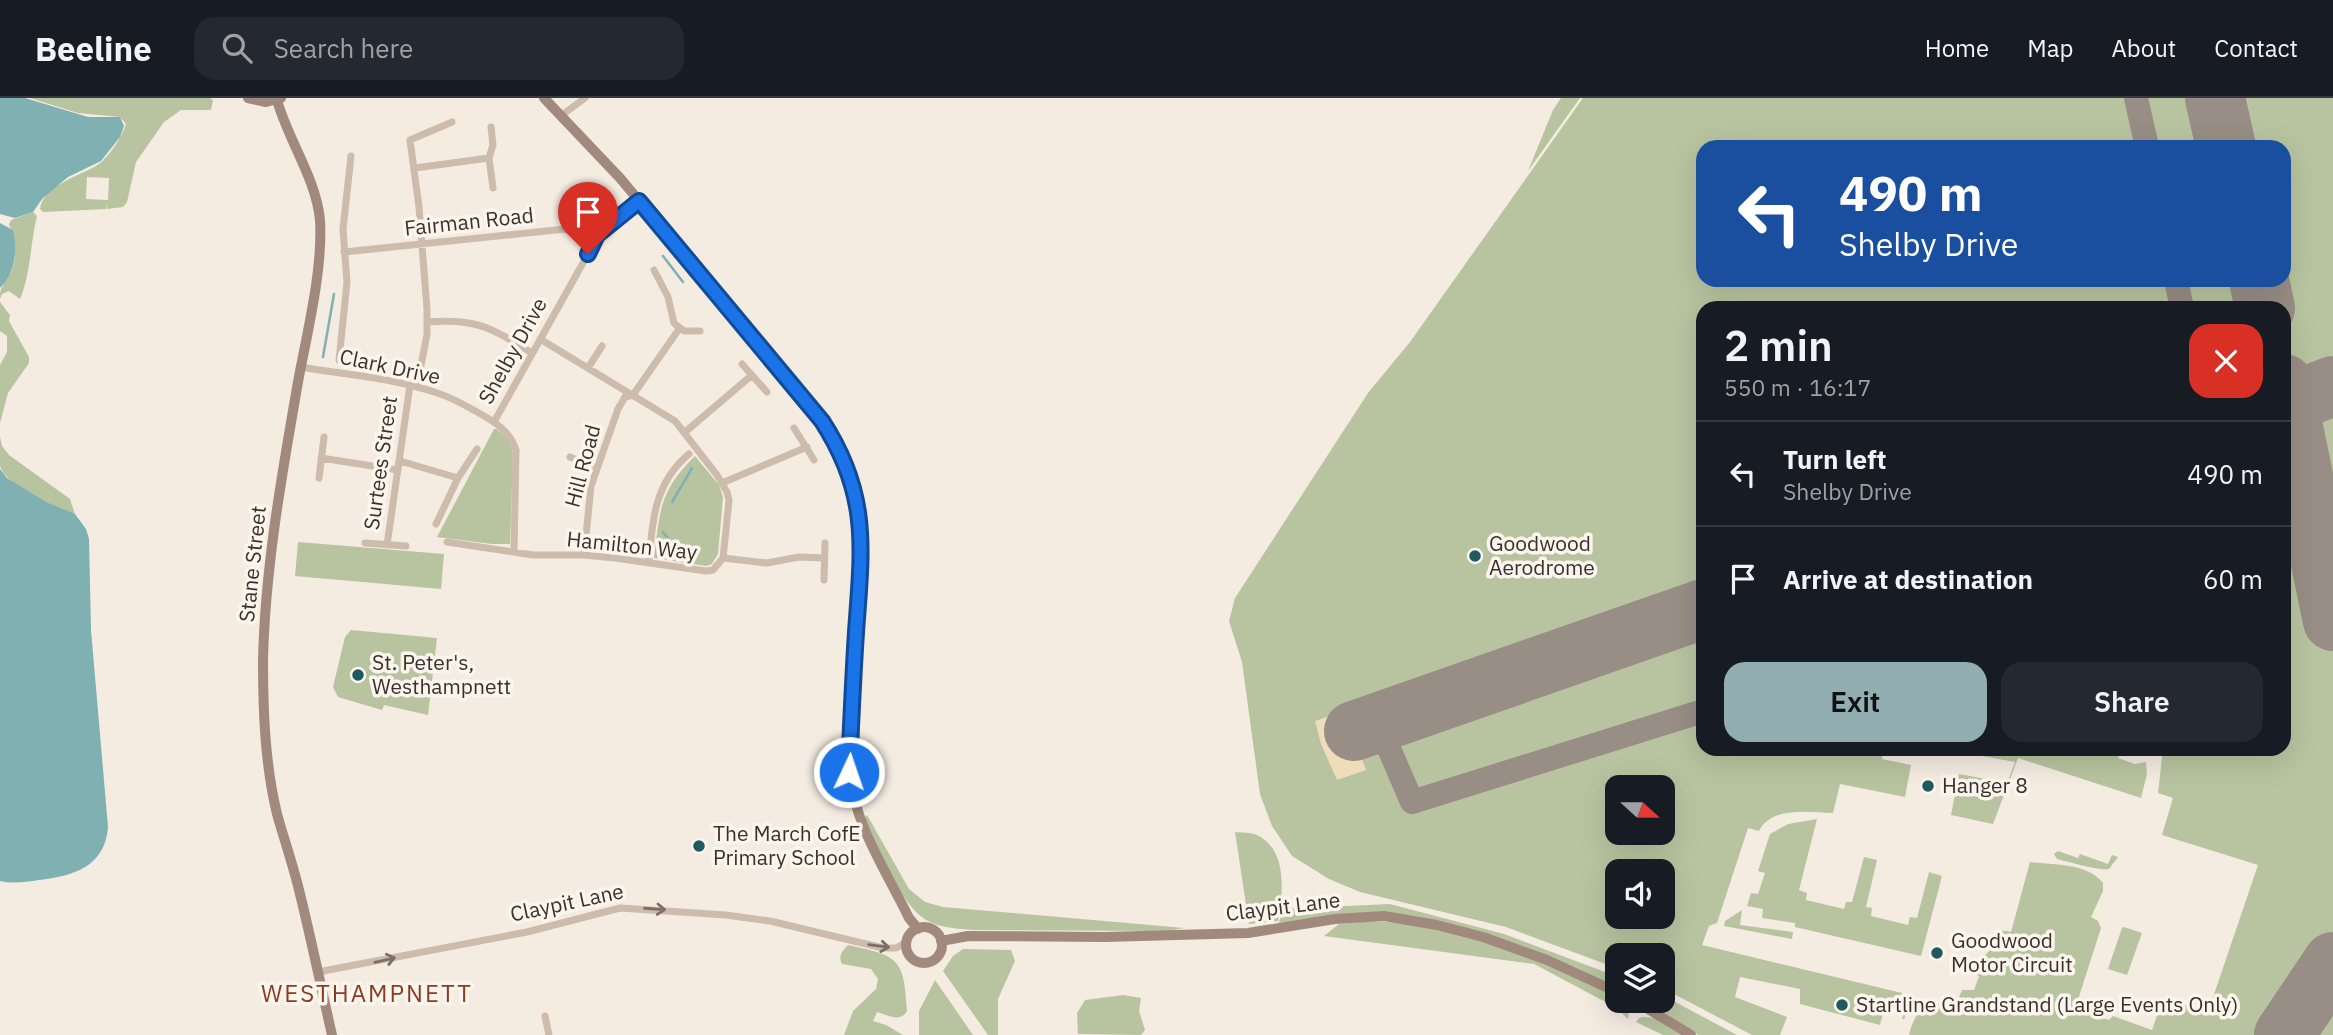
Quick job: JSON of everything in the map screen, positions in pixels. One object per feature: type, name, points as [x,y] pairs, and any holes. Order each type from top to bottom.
[{"type":"street","points":[[248,98],[266,102],[279,99]]},
{"type":"street","points":[[544,98],[639,201],[822,421],[841,453],[858,505],[862,544],[849,772],[852,794],[867,834],[909,918],[918,929]]},
{"type":"street","points":[[562,116],[585,98]]},
{"type":"street","name":"Stane Street","points":[[279,99],[282,119],[311,187],[320,216],[318,257],[270,566],[263,690],[267,756],[276,806],[298,887],[332,1035]]},
{"type":"street","name":"Surtees Street","points":[[387,545],[413,386],[427,334],[415,168],[410,140],[452,122]]},
{"type":"street","points":[[491,127],[493,145],[489,158],[493,188]]},
{"type":"street","points":[[340,360],[347,282],[343,229],[351,156]]},
{"type":"street","points":[[415,168],[489,158]]},
{"type":"street","name":"Shelby Drive","points":[[494,422],[597,235],[639,201]]},
{"type":"street","name":"Fairman Road","points":[[344,252],[565,229],[584,230],[597,235]]},
{"type":"street","points":[[654,270],[668,297],[671,316],[679,329],[700,331]]},
{"type":"street","points":[[427,322],[455,320],[474,323],[507,337],[532,353]]},
{"type":"street","name":"Hill Road","points":[[583,555],[588,502],[618,409],[625,397],[633,395],[679,329]]},
{"type":"street","points":[[540,339],[674,421],[723,483],[807,447]]},
{"type":"street","points":[[588,368],[602,346]]},
{"type":"street","points":[[743,364],[767,392]]},
{"type":"street","name":"Clark Drive","points":[[301,367],[413,386],[442,394],[494,422],[513,440],[516,450],[514,552]]},
{"type":"street","points":[[684,433],[752,375]]},
{"type":"street","points":[[794,428],[814,460]]},
{"type":"street","points":[[318,478],[324,437]]},
{"type":"street","points":[[436,524],[458,478],[477,449]]},
{"type":"street","points":[[649,562],[657,498],[676,465],[689,454]]},
{"type":"street","points":[[570,457],[597,468]]},
{"type":"street","points":[[321,458],[398,470]]},
{"type":"street","points":[[400,461],[458,478]]},
{"type":"street","name":"Hamilton Way","points":[[447,542],[514,552],[583,555],[713,570],[723,558],[729,500],[723,483]]},
{"type":"street","points":[[365,542],[407,547]]},
{"type":"street","points":[[824,580],[825,543]]},
{"type":"street","points":[[723,558],[764,563],[799,557],[824,558]]},
{"type":"street","name":"Claypit Lane","points":[[318,972],[527,932],[620,908],[726,915],[770,921],[883,948],[896,948],[907,942]]},
{"type":"street","name":"Claypit Lane","points":[[942,941],[968,936],[1105,937],[1248,933],[1335,919],[1384,916],[1437,925],[1483,937],[1546,960],[1605,987]]},
{"type":"street","points":[[918,929],[933,930],[942,941],[942,948],[936,958],[923,963],[911,957],[907,942],[912,932],[918,929]]},
{"type":"street","points":[[1654,1013],[1691,1035]]},
{"type":"street","points":[[545,1016],[549,1035]]},
{"type":"green space","points":[[30,98],[213,100],[211,110],[181,110],[164,122],[136,162],[127,202],[123,207],[107,209],[107,204],[106,209],[43,212],[40,209],[47,194],[101,163],[114,147],[126,124],[120,117],[78,113]],"holes":[[[87,177],[109,178],[108,200],[86,199]]]},
{"type":"green space","points":[[1561,98],[1580,98],[1528,171],[1553,110]]},
{"type":"green space","name":"Goodwood Aerodrome","points":[[1583,98],[2333,98],[2333,1035],[1909,1035],[1915,1018],[1922,1009],[1940,1003],[1955,1008],[1962,990],[1974,990],[1979,976],[1969,972],[1993,947],[2000,930],[2011,932],[2030,862],[2079,868],[2096,876],[2103,883],[2103,891],[2091,917],[2098,921],[2101,928],[2075,1009],[2109,1020],[2113,1016],[2152,1030],[2163,998],[2208,1012],[2258,865],[2162,835],[2173,798],[2158,793],[2162,756],[2291,756],[2291,301],[1696,301],[1696,756],[1882,756],[1882,759],[1911,765],[1905,797],[1840,784],[1833,813],[1792,812],[1772,818],[1759,831],[1748,828],[1717,923],[1709,926],[1702,945],[1902,993],[1911,1003],[1904,1019],[1907,1005],[1901,1003],[1886,1001],[1880,1025],[1800,1004],[1800,989],[1740,977],[1735,997],[1787,1017],[1780,1035],[1752,1035],[1675,995],[1675,943],[1605,943],[1605,964],[1506,927],[1360,892],[1329,879],[1292,856],[1272,826],[1260,794],[1242,662],[1229,621],[1235,598],[1368,393],[1410,342]]},
{"type":"green space","points":[[33,212],[37,216],[20,299],[9,291],[2,294],[0,299],[15,256],[14,236],[9,225],[11,220]]},
{"type":"green space","points":[[0,302],[10,315],[9,321],[29,357],[29,363],[8,393],[0,423],[0,365],[7,352],[7,336],[0,331]]},
{"type":"green space","points":[[494,429],[509,440],[513,453],[510,544],[437,537]]},
{"type":"green space","points":[[0,437],[2,446],[9,455],[70,499],[75,514],[32,495],[4,473],[0,466]]},
{"type":"green space","points":[[695,456],[719,485],[723,497],[718,554],[712,564],[706,566],[654,558],[663,503],[674,480]]},
{"type":"green space","points":[[298,542],[444,554],[441,589],[295,576]]},
{"type":"green space","points":[[351,630],[437,638],[428,715],[384,705],[382,710],[338,697],[333,687],[345,637]]},
{"type":"green space","points":[[1982,756],[2119,756],[2118,758],[2135,764],[2146,762],[2147,774],[2141,798],[2018,758],[1993,824],[1951,815],[1959,774],[2007,783],[2015,762]]},
{"type":"green space","points":[[867,815],[909,889],[925,902],[943,907],[1184,928],[1167,931],[975,930],[934,924],[914,909],[897,886],[865,818]]},
{"type":"green space","points":[[1817,819],[1799,890],[1807,893],[1806,900],[1844,909],[1846,902],[1852,902],[1864,857],[1877,860],[1866,907],[1872,908],[1871,916],[1908,925],[1910,917],[1917,918],[1929,872],[1942,876],[1921,956],[1795,927],[1795,923],[1762,918],[1763,909],[1747,906],[1751,893],[1758,894],[1765,873],[1758,871],[1770,834],[1788,824]]},
{"type":"green space","points":[[1235,832],[1257,835],[1267,842],[1279,861],[1282,885],[1278,921],[1249,924]]},
{"type":"green space","points":[[2058,851],[2078,858],[2080,854],[2108,864],[2112,855],[2118,857],[2109,869],[2098,869],[2057,859],[2054,854]]},
{"type":"green space","points":[[1390,904],[1504,934],[1605,972],[1605,982],[1549,957],[1444,922],[1375,912],[1279,923],[1282,909]]},
{"type":"green space","points":[[1742,910],[1740,925],[1793,932],[1792,939],[1724,926],[1725,921]]},
{"type":"green space","points":[[1370,921],[1402,924],[1466,936],[1528,957],[1605,992],[1605,1002],[1534,964],[1324,936],[1339,924]]},
{"type":"green space","points":[[2124,927],[2142,933],[2127,975],[2108,969]]},
{"type":"green space","points":[[848,945],[878,952],[895,962],[900,970],[904,980],[907,1011],[901,1017],[877,1012],[873,1021],[903,1035],[844,1035],[853,1011],[876,989],[878,979],[871,969],[842,964],[841,954]]},
{"type":"green space","points":[[963,949],[1011,950],[1015,961],[998,999],[998,1035],[988,1035],[943,971],[953,956]]},
{"type":"green space","points":[[935,980],[973,1035],[919,1035],[919,1011]]},
{"type":"green space","points":[[1123,995],[1141,998],[1139,1011],[1145,1030],[1141,1035],[1078,1034],[1077,1013],[1085,1000]]},
{"type":"green space","points":[[1675,1002],[1737,1035],[1698,1035],[1665,1013],[1675,1013]]},
{"type":"green space","points":[[1643,1017],[1654,1018],[1682,1035],[1663,1035],[1636,1022]]},
{"type":"sand","points":[[1344,711],[1366,770],[1337,780],[1321,744],[1315,721]]},
{"type":"water","points":[[0,98],[25,98],[88,117],[120,117],[124,126],[120,137],[101,161],[68,177],[42,199],[33,212],[15,218],[0,214]]},
{"type":"water","points":[[0,223],[13,230],[15,245],[12,269],[0,288]]},
{"type":"water","points":[[0,469],[7,478],[46,502],[75,514],[86,529],[89,539],[91,630],[108,827],[101,852],[85,867],[64,876],[20,882],[0,881]]},
{"type":"waterway","points":[[663,256],[683,282]]},
{"type":"waterway","points":[[323,357],[334,294]]},
{"type":"waterway","points":[[672,502],[692,468]]},
{"type":"waterway","points":[[663,532],[674,546],[690,549]]},
{"type":"taxiway","points":[[2136,98],[2145,140]]},
{"type":"taxiway","points":[[2178,287],[2180,301]]},
{"type":"taxiway","points":[[2313,523],[2333,516]]},
{"type":"taxiway","points":[[1378,723],[1412,802],[1696,713]]},
{"type":"runway","points":[[2215,98],[2224,140]]},
{"type":"runway","points":[[2260,287],[2264,301]]},
{"type":"runway","points":[[2291,402],[2333,386]]},
{"type":"runway","points":[[2291,418],[2333,621]]},
{"type":"runway","points":[[1354,731],[1696,611]]},
{"type":"runway","points":[[2284,1035],[2333,962]]},
{"type":"place","name":"Goodwood Aerodrome","points":[[1475,556]]},
{"type":"place","name":"St. Peter's, Westhampnett","points":[[358,675]]},
{"type":"place","name":"Hanger 8","points":[[1928,786]]},
{"type":"place","name":"The March CofE Primary School","points":[[699,846]]},
{"type":"place","name":"Goodwood Motor Circuit","points":[[1937,953]]},
{"type":"place","name":"Startline Grandstand (Large Events Only)","points":[[1842,1005]]},
{"type":"district","name":"WESTHAMPNETT","points":[[367,994]]},
{"type":"route","points":[[588,254],[597,235],[639,201],[822,421],[841,453],[858,505],[862,544],[849,772]]}]
